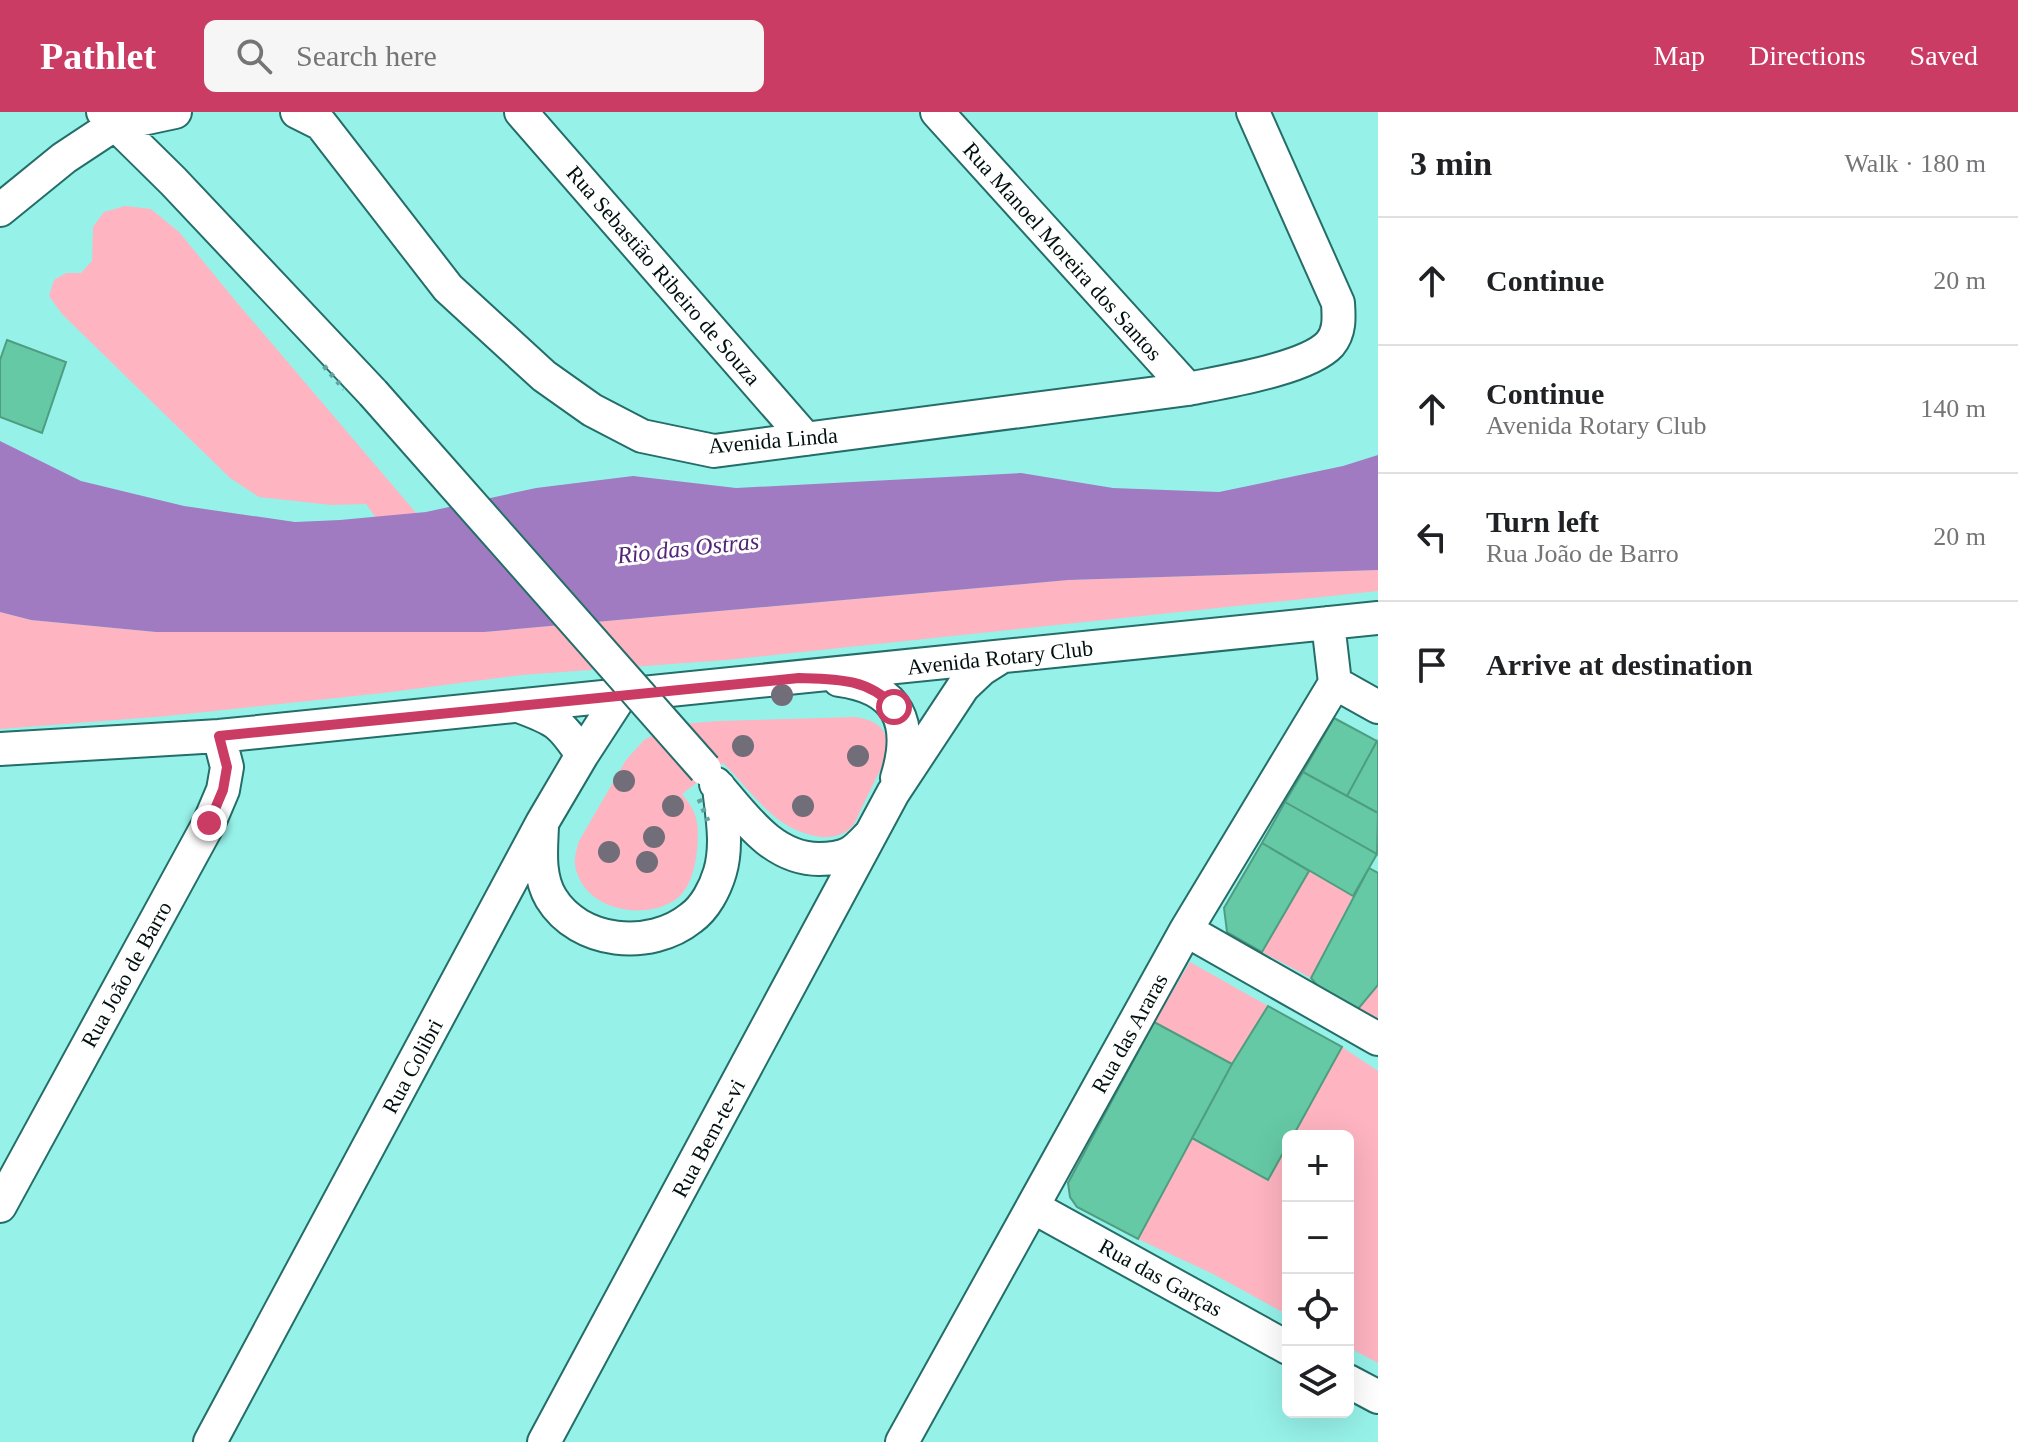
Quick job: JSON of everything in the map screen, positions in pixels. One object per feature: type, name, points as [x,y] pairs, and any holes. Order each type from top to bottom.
[{"type":"street","points":[[0,210],[108,118],[175,112]]},
{"type":"street","name":"Avenida Linda","points":[[297,112],[321,124],[448,288],[544,376],[592,410],[642,436],[714,451],[1188,389],[1252,376],[1320,352],[1331,343],[1339,327],[1338,303],[1253,112]]},
{"type":"street","name":"Rua Sebastião Ribeiro de Souza","points":[[521,112],[806,439]]},
{"type":"street","name":"Rua Manoel Moreira dos Santos","points":[[937,112],[1188,389]]},
{"type":"street","points":[[108,118],[173,181],[373,393],[756,830],[792,855],[814,859],[834,859],[852,852],[871,834]]},
{"type":"street","name":"Avenida Rotary Club","points":[[0,749],[219,736],[1378,618]]},
{"type":"street","points":[[1328,623],[1335,683],[1378,707]]},
{"type":"street","points":[[893,793],[963,687],[982,669],[1003,656]]},
{"type":"street","points":[[799,678],[864,685],[876,690],[894,707],[905,741],[893,793]]},
{"type":"street","name":"Rua das Araras","points":[[902,1442],[1186,930],[1335,683]]},
{"type":"street","name":"Rua Colibri","points":[[210,1442],[542,823],[621,695]]},
{"type":"street","points":[[518,706],[547,716],[565,729],[582,755]]},
{"type":"street","name":"Rua João de Barro","points":[[0,1206],[209,823],[223,790],[227,767],[219,736]]},
{"type":"street","points":[[542,823],[543,878],[551,898],[565,914],[601,936],[642,938],[670,932],[693,917],[710,896],[719,873],[724,834],[712,778]]},
{"type":"street","name":"Rua Bem-te-vi","points":[[544,1442],[893,793]]},
{"type":"street","points":[[1186,930],[1378,1039]]},
{"type":"street","name":"Rua das Garças","points":[[1033,1207],[1284,1346]]},
{"type":"street","points":[[1354,1384],[1378,1397]]},
{"type":"shaded area","points":[[125,206],[151,209],[179,232],[417,514],[379,522],[366,504],[331,505],[259,497],[230,478],[62,314],[49,296],[54,280],[66,273],[81,273],[92,261],[93,227],[104,212]]},
{"type":"shaded area","points":[[1378,570],[1378,591],[726,660],[522,675],[167,716],[0,729],[0,612],[31,620],[156,632],[484,632],[1068,580]]},
{"type":"shaded area","points":[[854,717],[881,728],[887,739],[887,756],[854,824],[843,833],[821,837],[790,827],[766,809],[723,763],[682,794],[695,814],[698,842],[691,878],[680,896],[662,907],[631,910],[601,901],[580,880],[575,865],[579,841],[626,760],[644,740],[681,724]]},
{"type":"shaded area","points":[[1309,871],[1353,896],[1311,978],[1262,952]]},
{"type":"shaded area","points":[[1190,962],[1268,1006],[1232,1064],[1154,1022]]},
{"type":"shaded area","points":[[1378,985],[1378,1030],[1348,1021]]},
{"type":"shaded area","points":[[1342,1047],[1378,1071],[1378,1363],[1354,1350],[1354,1130],[1296,1130]]},
{"type":"shaded area","points":[[1192,1138],[1268,1180],[1282,1155],[1282,1312],[1213,1274],[1138,1239]]},
{"type":"water","name":"Rio das Ostras","points":[[0,441],[81,481],[184,506],[295,522],[426,512],[536,488],[633,476],[736,488],[1021,473],[1113,488],[1219,492],[1343,466],[1378,455],[1378,570],[1068,580],[484,632],[156,632],[31,620],[0,612]]},
{"type":"building","points":[[7,340],[66,362],[42,433],[0,417],[0,360]]},
{"type":"building","points":[[1334,718],[1377,741],[1347,796],[1303,772]]},
{"type":"building","points":[[1378,742],[1378,813],[1347,796]]},
{"type":"building","points":[[1303,772],[1378,813],[1377,854],[1285,802]]},
{"type":"building","points":[[1285,802],[1377,854],[1353,896],[1262,843]]},
{"type":"building","points":[[1262,843],[1309,871],[1262,952],[1227,932],[1224,908]]},
{"type":"building","points":[[1369,868],[1378,873],[1378,985],[1348,1021],[1311,978]]},
{"type":"building","points":[[1268,1006],[1342,1047],[1296,1130],[1282,1130],[1282,1155],[1268,1180],[1192,1138]]},
{"type":"building","points":[[1154,1022],[1232,1064],[1138,1239],[1077,1207],[1070,1197],[1068,1183]]},
{"type":"route","points":[[209,823],[223,790],[227,767],[219,736],[799,678],[850,681],[864,685],[876,690],[894,707]]}]
